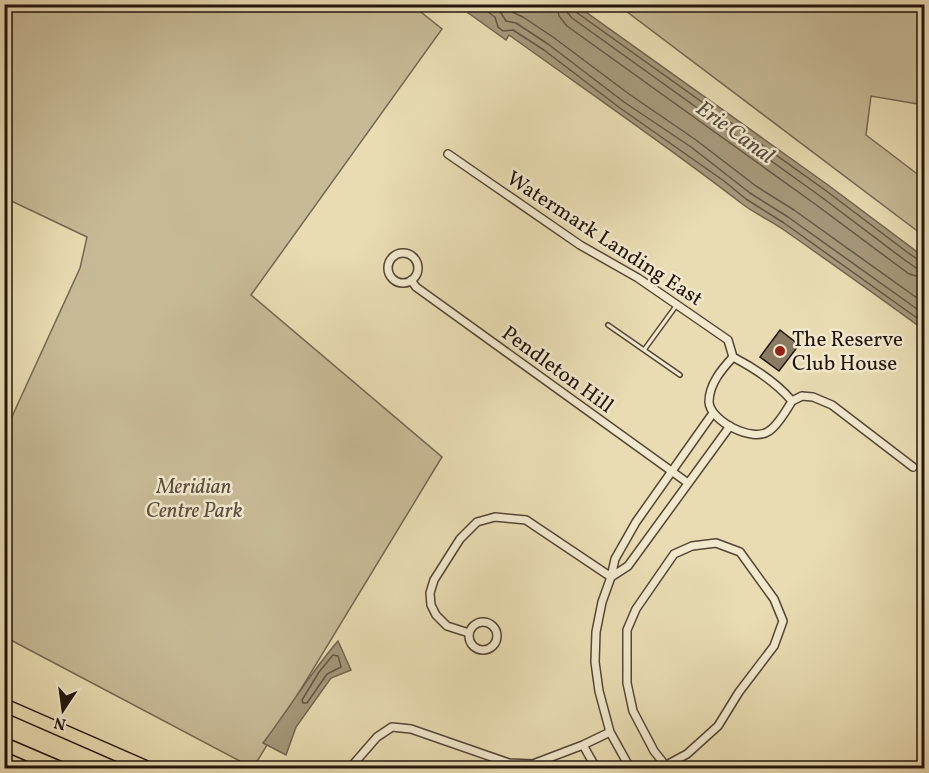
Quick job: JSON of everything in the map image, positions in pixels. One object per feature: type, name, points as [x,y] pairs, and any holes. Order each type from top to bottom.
[{"type":"highway","points":[[4,705],[148,768]]},
{"type":"highway","points":[[4,744],[60,768]]},
{"type":"street","name":"Watermark Landing East","points":[[448,154],[580,244],[638,278],[728,340],[733,357]]},
{"type":"street","name":"Pendleton Hill","points":[[406,253],[414,258],[417,262],[417,272],[411,280],[402,283],[389,275],[388,265],[392,257],[406,253]]},
{"type":"street","name":"Pendleton Hill","points":[[411,280],[416,287],[688,483]]},
{"type":"street","points":[[792,401],[750,366],[733,357],[720,371],[709,402],[713,413],[730,426],[746,433],[759,435],[769,432],[792,401],[802,396],[813,397],[832,405],[913,467]]},
{"type":"street","points":[[630,768],[610,732],[598,691],[595,663],[596,632],[602,602],[615,559],[636,522],[713,413]]},
{"type":"street","points":[[611,577],[628,567],[730,426]]},
{"type":"street","points":[[469,633],[447,626],[436,615],[431,605],[430,593],[434,580],[460,539],[477,522],[495,517],[525,520],[611,577]]},
{"type":"street","points":[[716,543],[740,552],[774,598],[783,621],[774,646],[739,692],[718,726],[687,754],[663,767],[633,711],[627,683],[627,630],[636,609],[674,554],[692,546],[716,543]]},
{"type":"street","points":[[482,621],[487,622],[495,627],[497,640],[487,650],[477,649],[470,642],[469,633],[474,625],[482,621]]},
{"type":"street","points":[[350,768],[377,737],[392,727],[411,729],[509,763],[533,764],[610,732]]},
{"type":"street","points":[[583,745],[596,768]]},
{"type":"lane","points":[[644,350],[677,305]]},
{"type":"lane","points":[[608,325],[680,375]]},
{"type":"green space","name":"Meridian Centre Park","points":[[5,5],[412,5],[442,29],[251,295],[442,457],[253,768],[5,637],[5,432],[80,268],[87,237],[5,198]]},
{"type":"green space","points":[[618,5],[924,5],[924,105],[871,96],[866,135],[924,179],[924,236]]},
{"type":"water","name":"Erie Canal","points":[[468,5],[576,5],[828,185],[924,257],[924,330],[784,230],[746,207],[509,35],[506,40],[468,13],[472,7]]},
{"type":"water","points":[[338,641],[351,670],[331,678],[296,727],[286,755],[263,743],[318,666]]},
{"type":"building","name":"The Reserve Club House","points":[[780,330],[799,345],[779,371],[760,357]]},
{"type":"place","name":"The Reserve Club House","points":[[780,351]]}]
